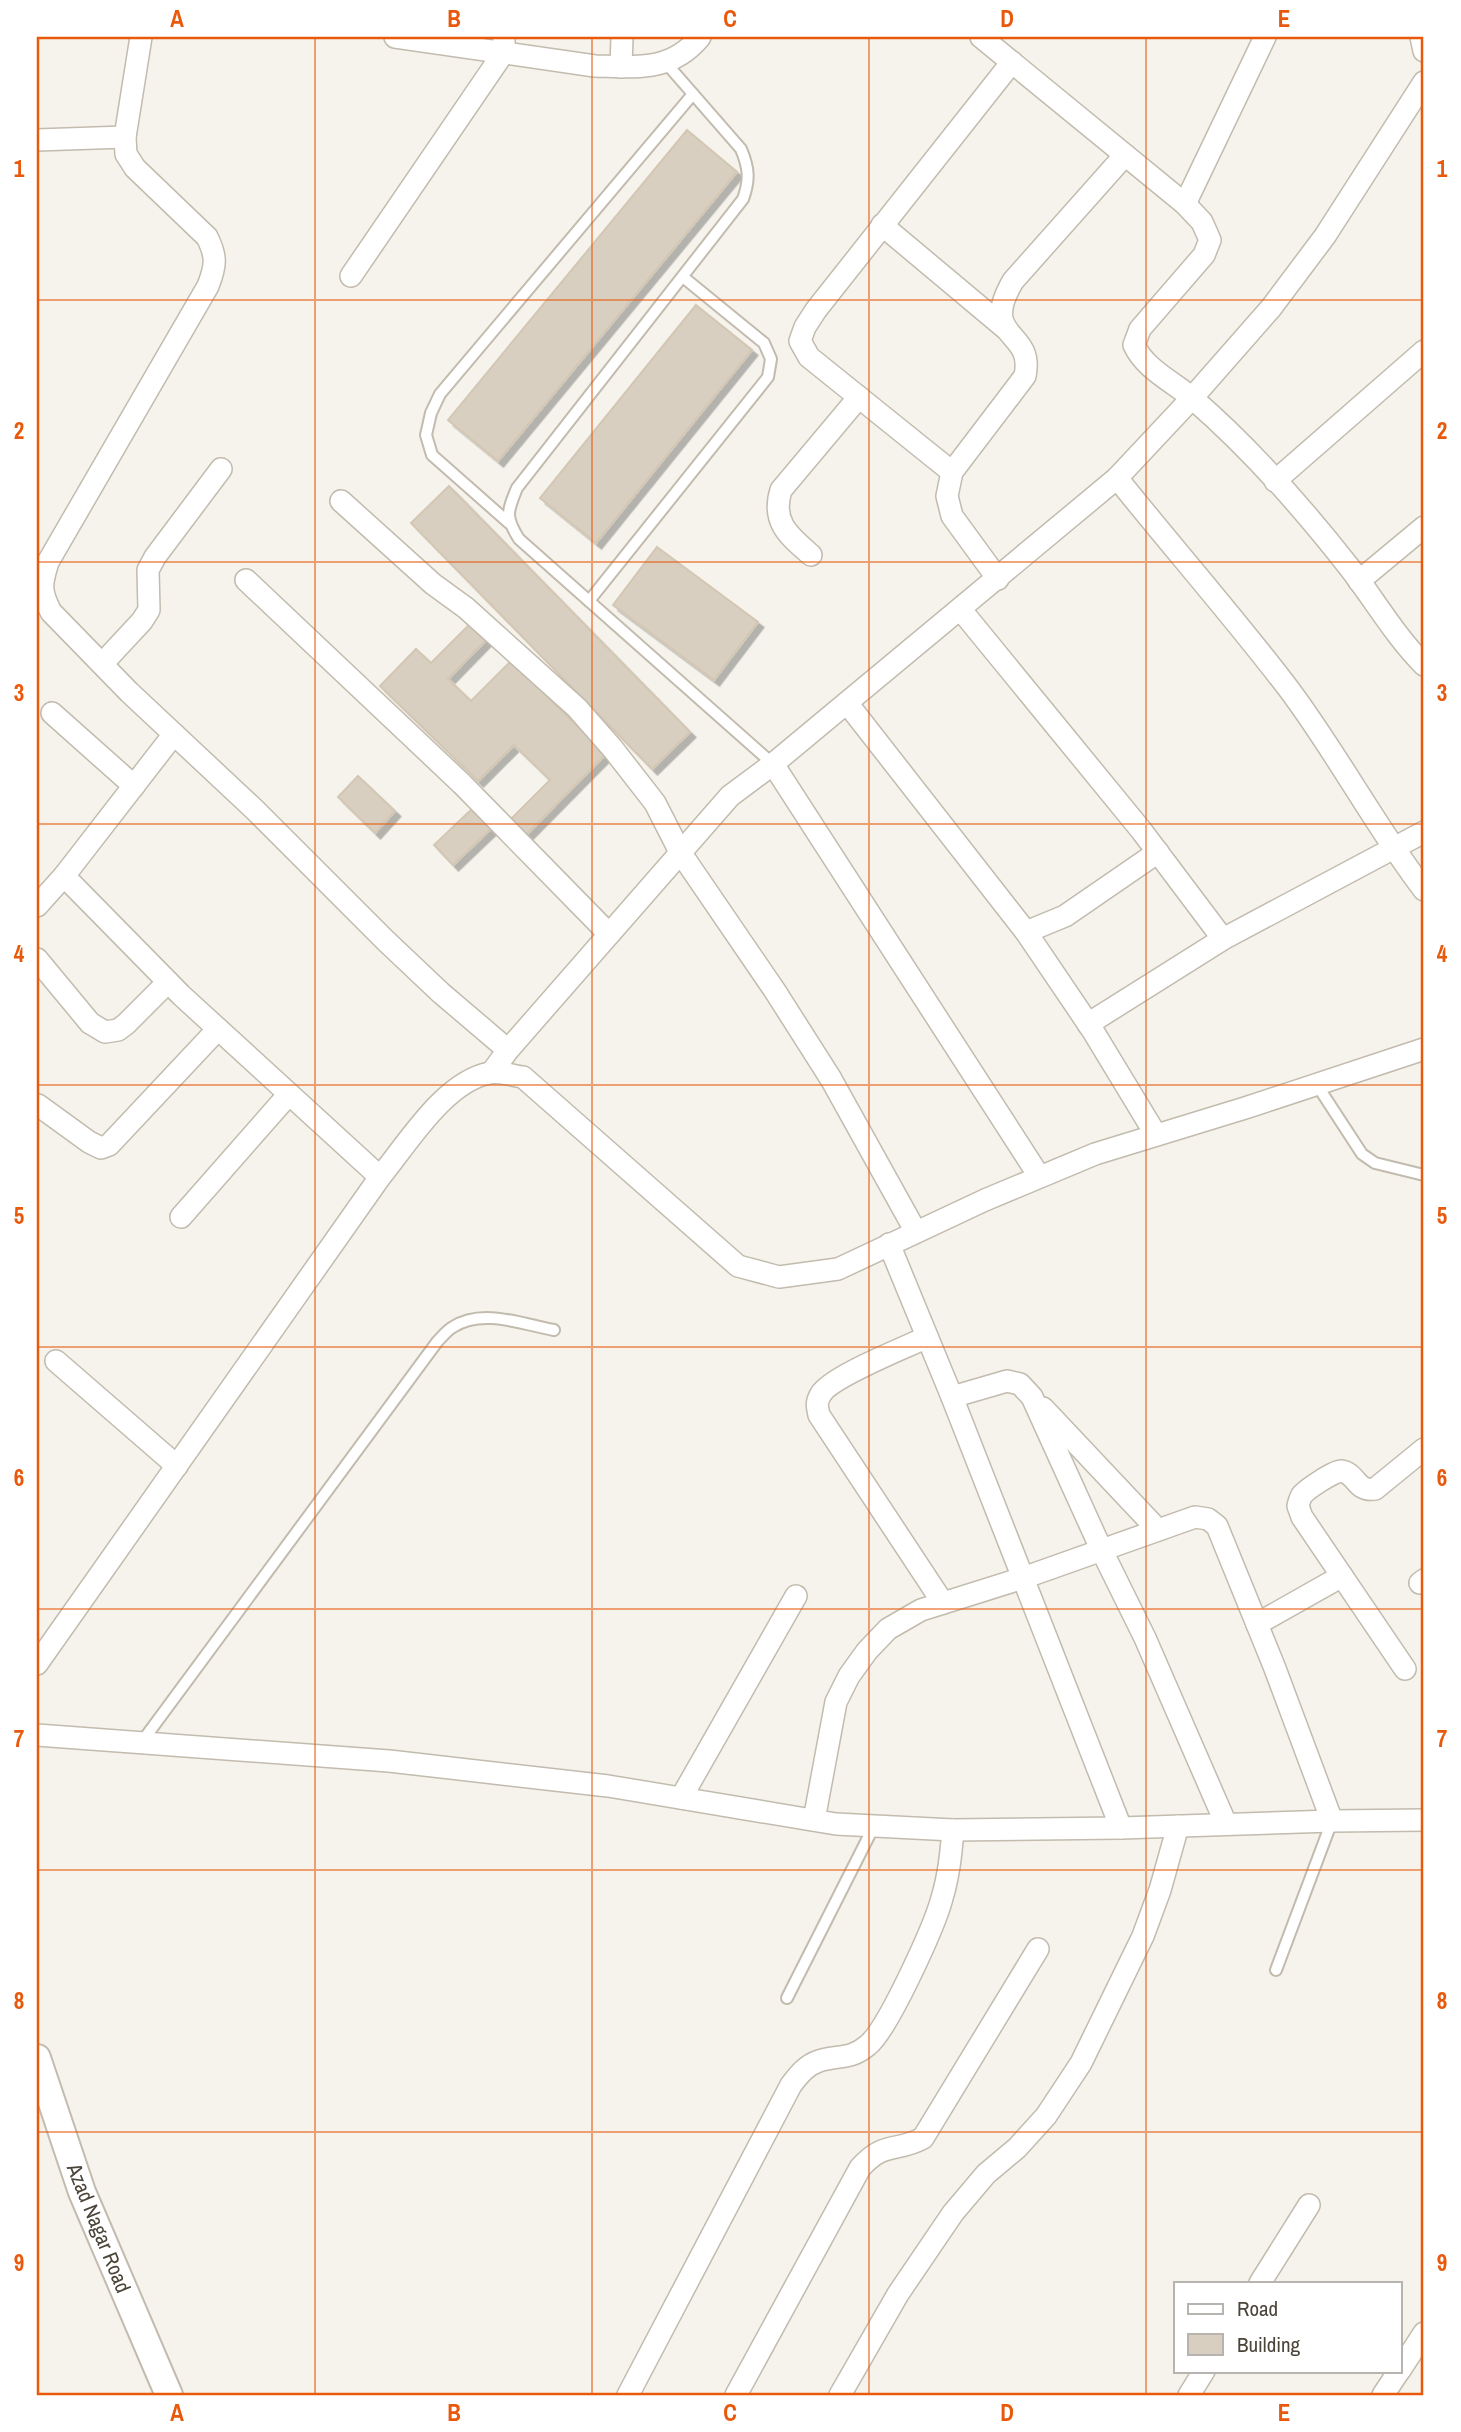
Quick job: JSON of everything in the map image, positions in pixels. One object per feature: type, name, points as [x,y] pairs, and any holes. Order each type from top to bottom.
[{"type":"street","points":[[141,37],[125,137],[126,154],[135,168],[207,237],[216,267],[208,286],[48,562],[42,596],[51,612],[102,664],[441,993],[508,1050]]},
{"type":"street","points":[[395,37],[504,44],[595,66],[621,67],[666,63],[690,49],[700,37]]},
{"type":"street","points":[[621,67],[622,37]]},
{"type":"street","points":[[981,37],[1185,204],[1202,222],[1210,240],[1205,254],[1140,330],[1134,345],[1140,358],[1192,398],[1275,481],[1359,581],[1424,665]]},
{"type":"street","points":[[1185,204],[1265,37]]},
{"type":"street","points":[[1421,37],[1424,51]]},
{"type":"street","points":[[351,276],[504,44]]},
{"type":"street","points":[[952,472],[809,357],[800,341],[804,327],[816,310],[1012,62]]},
{"type":"street","points":[[37,1664],[380,1177],[441,1101],[466,1083],[492,1072],[508,1050],[730,796],[961,610],[1117,478],[1271,308],[1325,236],[1424,82]]},
{"type":"street","points":[[37,140],[125,137]]},
{"type":"street","points":[[1005,328],[1000,313],[1003,298],[1013,281],[1125,155]]},
{"type":"street","points":[[882,225],[1005,328],[1023,348],[1028,362],[1025,376],[952,472],[947,496],[952,516],[998,579]]},
{"type":"street","points":[[1275,481],[1424,351]]},
{"type":"street","points":[[811,555],[786,533],[779,517],[777,503],[781,490],[859,397]]},
{"type":"street","points":[[102,664],[149,610],[148,570],[155,556],[220,469]]},
{"type":"street","points":[[1117,478],[1288,689],[1350,779],[1393,850],[1424,890]]},
{"type":"street","points":[[341,501],[577,708],[613,749],[655,803],[680,852],[817,1057],[916,1231]]},
{"type":"street","points":[[1359,581],[1424,527]]},
{"type":"street","points":[[246,580],[462,784],[609,934]]},
{"type":"street","points":[[961,610],[1158,852],[1223,939]]},
{"type":"street","points":[[847,703],[1026,932],[1088,1024],[1156,1135]]},
{"type":"street","points":[[52,713],[134,786]]},
{"type":"street","points":[[37,906],[64,876],[174,734]]},
{"type":"street","points":[[773,764],[1040,1176]]},
{"type":"street","points":[[1088,1024],[1223,939],[1424,832]]},
{"type":"street","points":[[1026,932],[1065,916],[1158,852]]},
{"type":"street","points":[[64,876],[168,982],[380,1177]]},
{"type":"street","points":[[37,959],[90,1023],[105,1031],[118,1030],[126,1024],[168,982]]},
{"type":"street","points":[[38,1105],[89,1142],[101,1148],[109,1145],[218,1029]]},
{"type":"street","points":[[492,1072],[523,1077],[738,1266],[779,1278],[838,1269],[916,1231],[1096,1154],[1424,1049]]},
{"type":"street","points":[[181,1217],[289,1094]]},
{"type":"street","points":[[889,1244],[952,1396],[1121,1828]]},
{"type":"street","points":[[928,1337],[837,1380],[822,1391],[817,1403],[819,1415],[943,1603]]},
{"type":"street","points":[[56,1361],[177,1466]]},
{"type":"street","points":[[952,1396],[1007,1381],[1020,1384],[1158,1530]]},
{"type":"street","points":[[1032,1396],[1102,1551],[1145,1638],[1226,1824]]},
{"type":"street","points":[[1405,1669],[1297,1506],[1301,1495],[1333,1472],[1342,1471],[1350,1475],[1359,1486],[1367,1490],[1375,1489],[1424,1449]]},
{"type":"street","points":[[814,1820],[836,1702],[849,1676],[867,1651],[888,1629],[921,1610],[1023,1578],[1195,1517],[1208,1519],[1217,1526],[1332,1821]]},
{"type":"street","points":[[1257,1624],[1342,1576]]},
{"type":"street","points":[[681,1798],[796,1596]]},
{"type":"street","points":[[37,1735],[402,1763],[608,1786],[814,1820],[874,1826],[953,1830],[1424,1820]]},
{"type":"street","points":[[840,2395],[898,2294],[953,2213],[986,2174],[1017,2148],[1046,2116],[1081,2063],[1143,1936],[1160,1890],[1178,1826]]},
{"type":"street","points":[[628,2395],[791,2085],[802,2071],[817,2062],[852,2056],[870,2044],[884,2026],[941,1902],[949,1874],[953,1830]]},
{"type":"street","points":[[736,2395],[860,2168],[871,2155],[888,2147],[910,2146],[923,2138],[1038,1950]]},
{"type":"street","name":"Azad Nagar Road","points":[[37,2058],[82,2192],[169,2395]]},
{"type":"street","points":[[1261,2282],[1309,2205]]},
{"type":"street","points":[[1402,2368],[1424,2333]]},
{"type":"street","points":[[1189,2395],[1203,2372]]},
{"type":"street","points":[[1383,2395],[1399,2372]]},
{"type":"lane","points":[[509,523],[509,508],[517,488],[743,199],[749,184],[748,165],[741,149],[666,63]]},
{"type":"lane","points":[[693,94],[440,394],[431,413],[426,435],[432,455],[509,523],[519,539],[773,764]]},
{"type":"lane","points":[[589,601],[768,377],[771,359],[764,343],[683,277]]},
{"type":"lane","points":[[1317,1085],[1362,1154],[1375,1163],[1424,1175]]},
{"type":"lane","points":[[141,1743],[437,1342],[452,1327],[472,1319],[492,1318],[554,1330]]},
{"type":"lane","points":[[1276,1970],[1332,1821]]},
{"type":"lane","points":[[787,1998],[874,1826]]},
{"type":"building","points":[[687,130],[737,172],[498,461],[448,420]]},
{"type":"building","points":[[696,305],[752,350],[596,543],[540,498]]},
{"type":"building","points":[[449,486],[690,732],[652,769],[411,523]]},
{"type":"building","points":[[657,547],[758,622],[714,680],[613,605]]},
{"type":"building","points":[[471,623],[487,639],[448,679],[471,701],[511,661],[606,754],[525,836],[509,821],[550,780],[514,745],[478,781],[380,686],[416,649],[431,663]]},
{"type":"building","points":[[358,776],[395,811],[375,833],[338,797]]},
{"type":"building","points":[[474,807],[493,827],[453,865],[434,845]]}]
